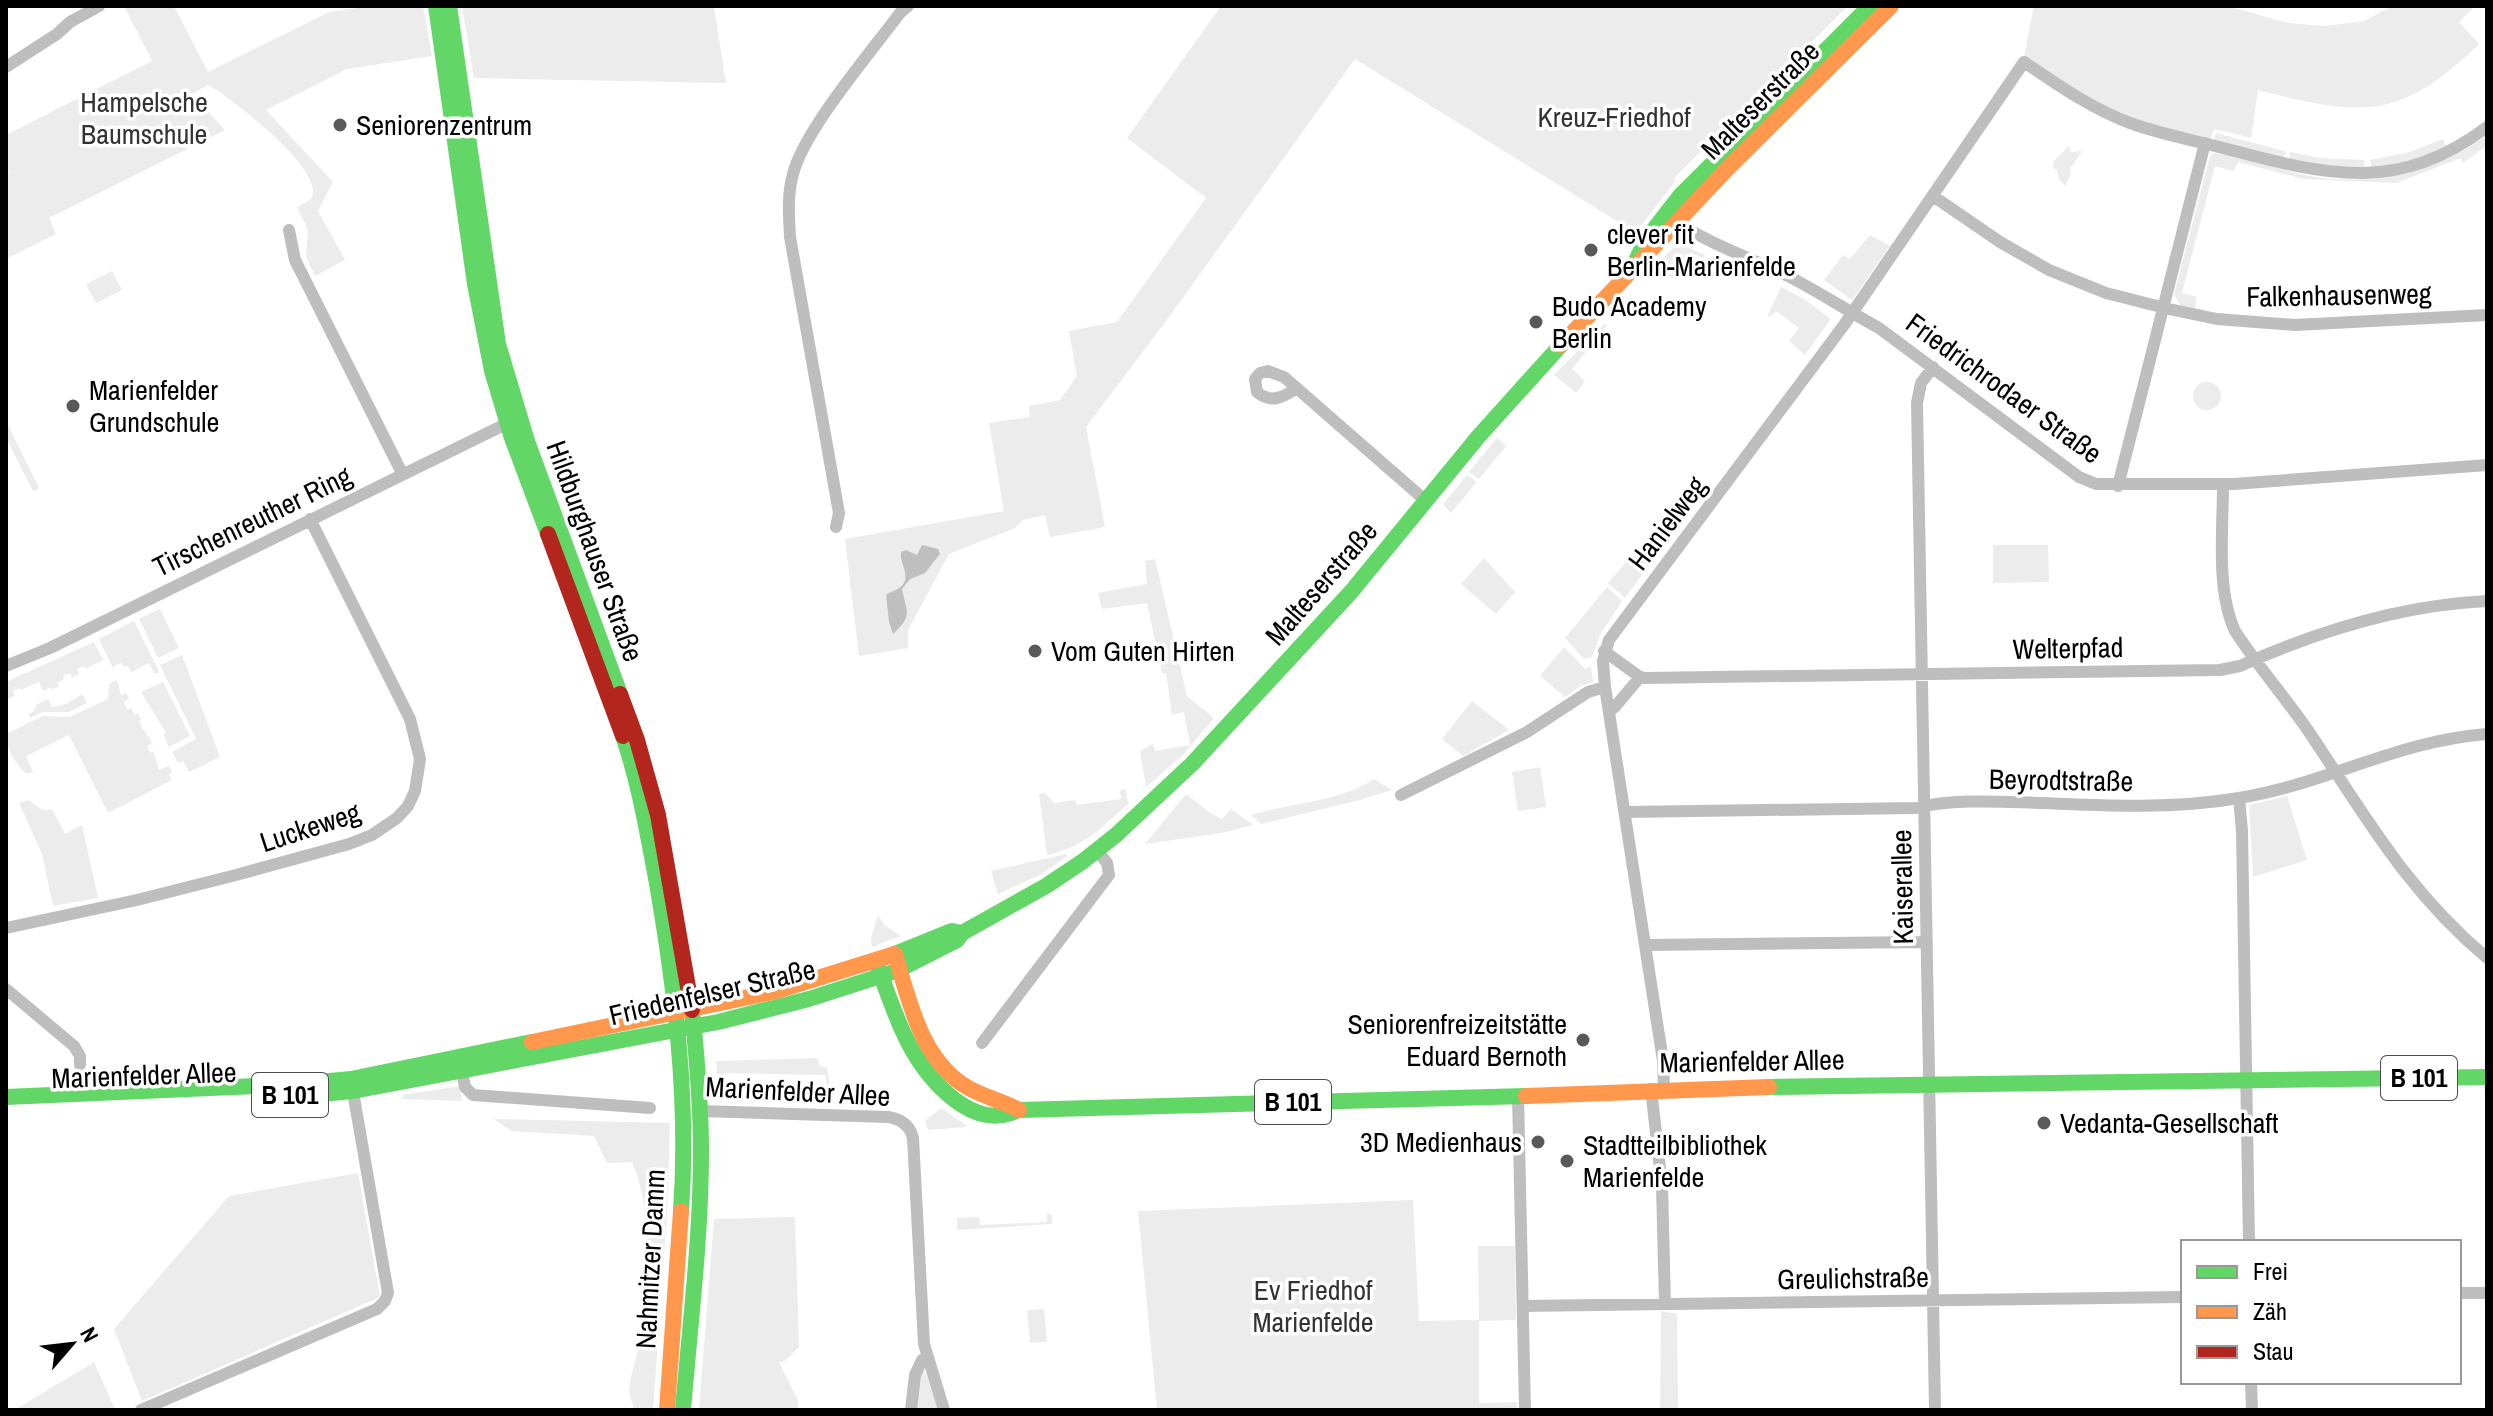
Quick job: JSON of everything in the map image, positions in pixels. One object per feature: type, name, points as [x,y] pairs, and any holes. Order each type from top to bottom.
[{"type":"main road","name":"Hildburghauser Straße","points":[[436,6],[483,335],[628,751],[639,790],[659,895],[675,1011]]},
{"type":"main road","name":"Hildburghauser Straße","points":[[449,6],[495,329],[513,420],[637,740],[658,815],[693,1007],[701,1111]]},
{"type":"main road","name":"Malteserstraße","points":[[1097,850],[1156,799],[1211,744],[1353,590],[1498,415],[1633,266],[1645,241],[1672,218],[1722,164],[1882,7]]},
{"type":"main road","name":"Friedenfelser Straße","points":[[461,1064],[695,1026],[805,1000],[957,940],[962,933],[1046,886],[1097,850]]},
{"type":"main road","name":"Marienfelder Allee","points":[[897,962],[922,1034],[939,1064],[975,1092],[1019,1110]]},
{"type":"main road","name":"Friedenfelser Straße","points":[[461,1064],[675,1011],[879,969]]},
{"type":"main road","name":"Marienfelder Allee","points":[[879,969],[906,1042],[922,1068],[941,1090],[982,1115],[1004,1117],[1019,1110],[1518,1096],[1657,1089],[2487,1077]]},
{"type":"main road","points":[[675,1011],[682,1111]]},
{"type":"main road","name":"Marienfelder Allee","points":[[6,1106],[352,1085],[461,1064]]},
{"type":"main road","name":"Marienfelder Allee","points":[[6,1097],[352,1085]]},
{"type":"main road","name":"Marienfelder Allee","points":[[682,1111],[701,1111]]},
{"type":"main road","name":"Nahmitzer Damm","points":[[667,1410],[682,1201],[682,1111]]},
{"type":"main road","name":"Nahmitzer Damm","points":[[683,1410],[698,1236],[701,1111]]},
{"type":"street","points":[[6,67],[70,22],[99,6]]},
{"type":"street","points":[[836,527],[839,513],[790,237],[790,192],[795,168],[818,126],[908,6]]},
{"type":"street","name":"Hanielweg","points":[[1604,651],[1609,640],[1852,313],[2024,62],[2106,113],[2150,129],[2205,143]]},
{"type":"street","points":[[2118,486],[2205,143],[2317,171],[2368,173],[2394,170],[2434,158],[2487,127]]},
{"type":"street","name":"Falkenhausenweg","points":[[1933,196],[2000,242],[2049,270],[2106,293],[2163,308],[2270,325],[2487,315]]},
{"type":"street","name":"Friedrichrodaer Straße","points":[[1672,218],[1808,286],[1879,328],[2079,477],[2096,484],[2223,485],[2487,465]]},
{"type":"street","points":[[289,230],[295,260],[402,473]]},
{"type":"street","name":"Kaiserallee","points":[[1933,367],[1921,383],[1917,403],[1935,1410]]},
{"type":"street","points":[[1296,389],[1426,501]]},
{"type":"street","name":"Tirschenreuther Ring","points":[[6,666],[50,648],[513,420]]},
{"type":"street","points":[[2223,485],[2226,609],[2235,631],[2392,858],[2443,918],[2487,958]]},
{"type":"street","name":"Luckeweg","points":[[6,928],[137,900],[349,844],[384,828],[408,806],[420,774],[417,743],[410,719],[310,519]]},
{"type":"street","name":"Welterpfad","points":[[1640,677],[2220,670],[2364,621],[2425,607],[2487,601]]},
{"type":"street","points":[[1604,651],[1640,677],[1614,708],[1609,709]]},
{"type":"street","points":[[1604,651],[1605,687],[1665,1071],[1657,1089],[1665,1304]]},
{"type":"street","points":[[1401,795],[1527,732],[1580,697],[1605,687]]},
{"type":"street","name":"Beyrodtstraße","points":[[1625,812],[1916,808],[1933,803],[2007,802],[2172,805],[2239,798],[2294,786],[2395,750],[2487,734]]},
{"type":"street","points":[[2239,798],[2249,1240]]},
{"type":"street","points":[[982,1043],[1109,875],[1107,863],[1097,850]]},
{"type":"street","points":[[1645,945],[1927,942]]},
{"type":"street","points":[[6,989],[74,1046],[80,1056],[80,1065]]},
{"type":"street","points":[[461,1064],[465,1087],[473,1095],[650,1108]]},
{"type":"street","points":[[141,1410],[377,1309],[385,1301],[388,1293],[352,1085]]},
{"type":"street","points":[[1518,1096],[1525,1410]]},
{"type":"street","name":"Marienfelder Allee","points":[[701,1111],[888,1117],[909,1128],[913,1138],[927,1359]]},
{"type":"street","points":[[2461,1293],[2487,1293]]},
{"type":"street","name":"Greulichstraße","points":[[1523,1306],[2181,1297]]},
{"type":"street","points":[[911,1410],[916,1371],[922,1360],[927,1359],[944,1410]]},
{"type":"street","points":[[2251,1384],[2252,1410]]},
{"type":"green space","name":"Hampelsche Baumschule","points":[[174,6],[208,72],[329,12],[370,6],[423,6],[432,56],[347,69],[266,110],[333,182],[318,211],[345,260],[315,276],[306,257],[308,230],[297,207],[312,197],[312,185],[304,169],[273,135],[208,85],[192,94],[225,130],[49,218],[56,234],[6,259],[6,174],[9,172],[6,166],[6,135],[152,61],[125,8]]},
{"type":"green space","points":[[462,6],[714,6],[726,83],[474,78]]},
{"type":"green space","name":"Kreuz-Friedhof","points":[[1221,6],[1848,6],[1674,178],[1676,180],[1637,231],[1355,59],[1086,427],[1105,527],[1050,537],[1045,515],[1023,520],[1015,528],[949,554],[908,630],[908,648],[859,656],[845,539],[1004,511],[989,423],[1030,417],[1029,406],[1060,400],[1077,376],[1069,331],[1117,322],[1206,198],[1127,138]]},
{"type":"green space","points":[[2034,6],[2227,6],[2288,23],[2325,26],[2364,21],[2392,6],[2475,6],[2459,22],[2479,44],[2425,88],[2401,100],[2377,106],[2325,105],[2258,90],[2251,138],[2214,129],[2210,141],[2144,123],[2108,109],[2024,57]]},
{"type":"green space","points":[[2216,133],[2286,152],[2282,160],[2214,141]]},
{"type":"green space","points":[[2487,135],[2487,145],[2463,163],[2461,158],[2396,183],[2303,179],[2238,162],[2234,171],[2215,166],[2182,293],[2197,297],[2195,308],[2180,305],[2174,294],[2213,153],[2304,175],[2352,180],[2423,168],[2446,159]]},
{"type":"green space","points":[[2443,139],[2446,148],[2419,159],[2372,169],[2370,160],[2410,152]]},
{"type":"green space","points":[[2069,146],[2071,152],[2082,151],[2070,169],[2065,186],[2053,168],[2054,161]]},
{"type":"green space","points":[[2290,152],[2320,158],[2364,160],[2365,170],[2290,161]]},
{"type":"green space","points":[[1870,235],[1890,246],[1852,300],[1824,280],[1843,255],[1850,259]]},
{"type":"green space","points":[[1678,243],[1705,255],[1703,258],[1696,255],[1675,280],[1663,271],[1659,276],[1651,270]]},
{"type":"green space","points":[[112,271],[122,290],[96,303],[86,284]]},
{"type":"green space","points":[[1781,287],[1831,319],[1805,355],[1789,341],[1799,328],[1776,311],[1770,317],[1768,315]]},
{"type":"green space","points":[[1604,324],[1607,325],[1572,369],[1585,381],[1576,393],[1554,375]]},
{"type":"green space","points":[[2207,382],[2217,386],[2221,396],[2217,406],[2207,410],[2197,406],[2193,396],[2197,386]]},
{"type":"green space","points":[[6,421],[39,488],[33,491],[6,438]]},
{"type":"green space","points":[[1497,438],[1506,446],[1479,479],[1469,472]]},
{"type":"green space","points":[[1467,475],[1477,482],[1451,513],[1443,504]]},
{"type":"green space","points":[[1672,504],[1685,515],[1664,541],[1651,530]]},
{"type":"green space","points":[[1993,545],[2048,545],[2049,582],[1993,583]]},
{"type":"green space","points":[[1635,552],[1650,564],[1625,598],[1608,583]]},
{"type":"green space","points":[[1484,558],[1515,592],[1496,614],[1461,584]]},
{"type":"green space","points":[[1155,559],[1187,696],[1214,718],[1183,755],[1146,787],[1140,751],[1153,744],[1155,751],[1190,745],[1184,712],[1172,715],[1166,673],[1162,673],[1147,603],[1102,609],[1098,593],[1147,584],[1145,561]]},
{"type":"green space","points":[[1607,587],[1622,601],[1600,635],[1592,657],[1584,659],[1565,638]]},
{"type":"green space","points":[[160,609],[179,648],[158,658],[139,619]]},
{"type":"green space","points":[[134,621],[159,672],[155,674],[149,663],[131,672],[128,666],[124,667],[121,663],[114,666],[114,670],[99,639]]},
{"type":"green space","points":[[94,642],[103,660],[85,669],[84,666],[77,669],[79,674],[72,678],[70,673],[63,676],[64,679],[57,683],[59,686],[52,690],[51,687],[43,691],[39,682],[13,691],[15,696],[8,699],[6,682]]},
{"type":"green space","points":[[1564,647],[1585,669],[1591,667],[1593,682],[1565,697],[1540,676]]},
{"type":"green space","points":[[182,655],[220,757],[189,772],[183,761],[178,763],[172,752],[196,739],[160,665]]},
{"type":"green space","points":[[117,680],[121,695],[126,693],[129,699],[124,702],[127,709],[131,708],[135,715],[138,713],[139,722],[152,743],[147,746],[150,753],[153,751],[159,770],[169,766],[172,780],[108,813],[69,735],[26,756],[33,772],[27,774],[12,756],[6,734],[43,716],[70,717],[108,699],[109,684]]},
{"type":"green space","points":[[163,682],[190,736],[169,747],[166,733],[141,692]]},
{"type":"green space","points":[[82,694],[87,703],[69,712],[43,712],[30,718],[29,714],[36,705],[48,699],[52,707],[66,704]]},
{"type":"green space","points":[[1472,701],[1509,730],[1463,756],[1442,739]]},
{"type":"green space","points":[[1540,767],[1546,807],[1518,811],[1512,772]]},
{"type":"green space","points":[[1374,779],[1392,790],[1261,824],[1251,815],[1345,793]]},
{"type":"green space","points":[[1126,789],[1128,804],[1100,829],[1071,847],[1047,855],[1039,794],[1045,793],[1054,803],[1075,800],[1077,805],[1121,799],[1120,790]]},
{"type":"green space","points":[[1186,794],[1222,819],[1231,809],[1253,825],[1145,844]]},
{"type":"green space","points":[[2287,796],[2307,860],[2253,877],[2249,805]]},
{"type":"green space","points":[[28,800],[43,810],[52,809],[65,834],[82,825],[98,898],[53,906],[42,854],[19,803]]},
{"type":"green space","points":[[1066,854],[1040,875],[998,894],[991,871]]},
{"type":"green space","points":[[878,915],[884,925],[901,936],[872,947],[871,938]]},
{"type":"green space","points":[[818,1058],[819,1065],[827,1068],[832,1101],[820,1102],[820,1091],[827,1090],[826,1075],[724,1073],[724,1088],[732,1089],[733,1099],[722,1099],[719,1095],[716,1061]]},
{"type":"green space","points":[[460,1086],[462,1101],[403,1099],[403,1095]]},
{"type":"green space","points":[[941,1108],[966,1127],[928,1130],[925,1121]]},
{"type":"green space","points":[[494,1119],[670,1123],[667,1216],[653,1410],[634,1410],[629,1392],[642,1322],[648,1252],[644,1205],[632,1162],[607,1163],[594,1136],[511,1131]]},
{"type":"green space","points":[[358,1173],[380,1297],[142,1401],[114,1329],[229,1196]]},
{"type":"green space","name":"Ev Friedhof Marienfelde","points":[[1413,1200],[1419,1321],[1479,1320],[1478,1246],[1515,1246],[1516,1320],[1479,1321],[1479,1403],[1517,1402],[1517,1410],[1157,1410],[1138,1211]]},
{"type":"green space","points":[[1047,1213],[1052,1215],[1052,1224],[957,1230],[957,1218],[979,1217],[980,1225],[1047,1222]]},
{"type":"green space","points":[[795,1217],[799,1347],[785,1361],[779,1362],[798,1401],[798,1409],[699,1410],[714,1219]]},
{"type":"green space","points":[[1044,1309],[1047,1342],[1030,1343],[1027,1310]]},
{"type":"green space","points":[[1661,1311],[1677,1314],[1678,1410],[1660,1410]]},
{"type":"green space","points":[[94,1362],[115,1410],[14,1410]]},
{"type":"green space","points":[[924,1371],[938,1410],[916,1410],[921,1373]]},
{"type":"shaded area","points":[[922,545],[938,549],[940,554],[925,573],[910,579],[902,589],[907,614],[893,634],[886,595],[905,581],[901,552],[906,550],[917,555]]},
{"type":"traffic: fast","points":[[436,6],[475,284],[492,371],[512,438],[548,534]]},
{"type":"traffic: fast","points":[[449,6],[498,344],[527,441],[620,694]]},
{"type":"traffic: fast","points":[[1636,261],[1645,241],[1680,196],[1870,6]]},
{"type":"traffic: fast","points":[[900,969],[957,940],[962,933],[1082,862],[1116,835],[1192,764],[1351,592],[1478,437],[1561,345]]},
{"type":"traffic: fast","points":[[623,736],[649,842],[674,1002],[682,1086],[681,1211]]},
{"type":"traffic: fast","points":[[895,954],[952,931],[962,933]]},
{"type":"traffic: fast","points":[[876,961],[905,1037],[926,1071],[955,1100],[986,1115],[1019,1110],[1526,1096]]},
{"type":"traffic: fast","points":[[321,1094],[353,1091],[718,1022],[809,999],[890,973]]},
{"type":"traffic: fast","points":[[683,1410],[701,1184],[701,1134],[692,1010]]},
{"type":"traffic: fast","points":[[6,1097],[351,1079],[532,1042]]},
{"type":"traffic: fast","points":[[1769,1087],[2487,1077]]},
{"type":"traffic: slow","points":[[1561,345],[1727,169],[1891,6]]},
{"type":"traffic: slow","points":[[532,1042],[773,992],[895,954],[911,1008],[936,1058],[962,1084],[1019,1110]]},
{"type":"traffic: slow","points":[[1526,1096],[1769,1087]]},
{"type":"traffic: slow","points":[[667,1410],[681,1211]]},
{"type":"traffic: jam","points":[[548,534],[623,736]]},
{"type":"traffic: jam","points":[[620,694],[637,740],[658,815],[692,1010]]},
{"type":"place","name":"Seniorenzentrum","points":[[340,125]]},
{"type":"place","name":"clever fit Berlin-Marienfelde","points":[[1591,250]]},
{"type":"place","name":"Budo Academy Berlin","points":[[1536,322]]},
{"type":"place","name":"Marienfelder Grundschule","points":[[73,406]]},
{"type":"place","name":"Vom Guten Hirten","points":[[1035,651]]},
{"type":"place","name":"Seniorenfreizeitstätte Eduard Bernoth","points":[[1583,1040]]},
{"type":"place","name":"Vedanta-Gesellschaft","points":[[2044,1123]]},
{"type":"place","name":"3D Medienhaus","points":[[1538,1142]]},
{"type":"place","name":"Stadtteilbibliothek Marienfelde","points":[[1567,1161]]}]
